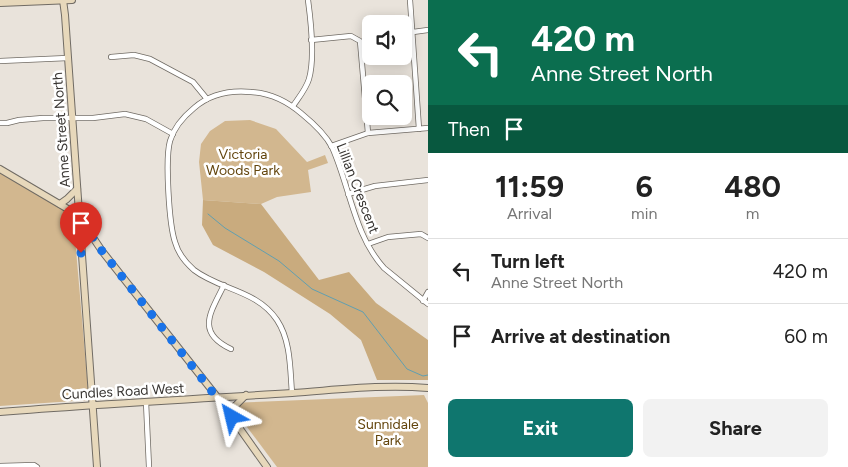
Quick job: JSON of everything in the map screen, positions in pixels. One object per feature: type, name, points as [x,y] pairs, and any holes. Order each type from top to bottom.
[{"type":"street","name":"Anne Street North","points":[[63,0],[97,467]]},
{"type":"street","points":[[0,3],[72,0]]},
{"type":"street","points":[[293,106],[309,78],[311,40],[308,0]]},
{"type":"street","points":[[410,0],[419,129]]},
{"type":"street","points":[[413,32],[428,30]]},
{"type":"street","points":[[311,40],[351,36],[360,41],[368,133]]},
{"type":"street","points":[[111,57],[134,55],[150,59],[193,82],[207,99]]},
{"type":"street","points":[[0,61],[68,58]]},
{"type":"street","name":"Lillian Crescent","points":[[292,393],[287,344],[283,330],[276,319],[259,302],[205,277],[193,269],[182,258],[176,244],[172,230],[168,154],[174,134],[186,114],[207,99],[227,92],[269,95],[293,106],[317,127],[331,146],[364,237],[378,262],[428,304]]},
{"type":"street","points":[[0,122],[125,114],[146,119],[174,134]]},
{"type":"street","points":[[331,146],[368,133],[428,128]]},
{"type":"street","points":[[0,169],[78,215],[102,251],[218,398],[267,467]]},
{"type":"street","points":[[348,194],[376,186],[428,180]]},
{"type":"street","points":[[60,204],[68,200],[78,189]]},
{"type":"street","points":[[368,244],[388,238],[421,234],[428,238]]},
{"type":"street","points":[[224,285],[211,312],[208,323],[212,334],[220,343],[231,349]]},
{"type":"street","points":[[423,301],[428,292]]},
{"type":"street","name":"Cundles Road West","points":[[0,412],[93,404],[218,398],[332,389],[404,386],[428,388]]},
{"type":"street","points":[[232,417],[231,410],[247,395]]},
{"type":"street","points":[[146,402],[149,467]]},
{"type":"street","points":[[0,466],[34,464],[37,467]]},
{"type":"green space","name":"Victoria Woods Park","points":[[250,120],[276,129],[307,162],[325,155],[328,163],[308,170],[311,192],[277,197],[261,204],[203,200],[199,162],[201,144],[210,131],[225,121]]},
{"type":"green space","points":[[0,173],[73,215],[89,400],[0,406]]},
{"type":"green space","name":"Sunnidale Park","points":[[424,395],[428,403],[428,467],[277,467],[229,403]]},
{"type":"shaded area","points":[[203,200],[261,204],[319,280],[349,272],[376,303],[428,340],[428,380],[377,380],[361,340],[330,314],[264,272],[213,245],[202,225]]},
{"type":"waterway","points":[[208,214],[225,228],[279,261],[312,289],[363,312],[407,369],[423,376],[428,375]]},
{"type":"route","points":[[81,253],[78,215],[102,251],[232,417]]}]
